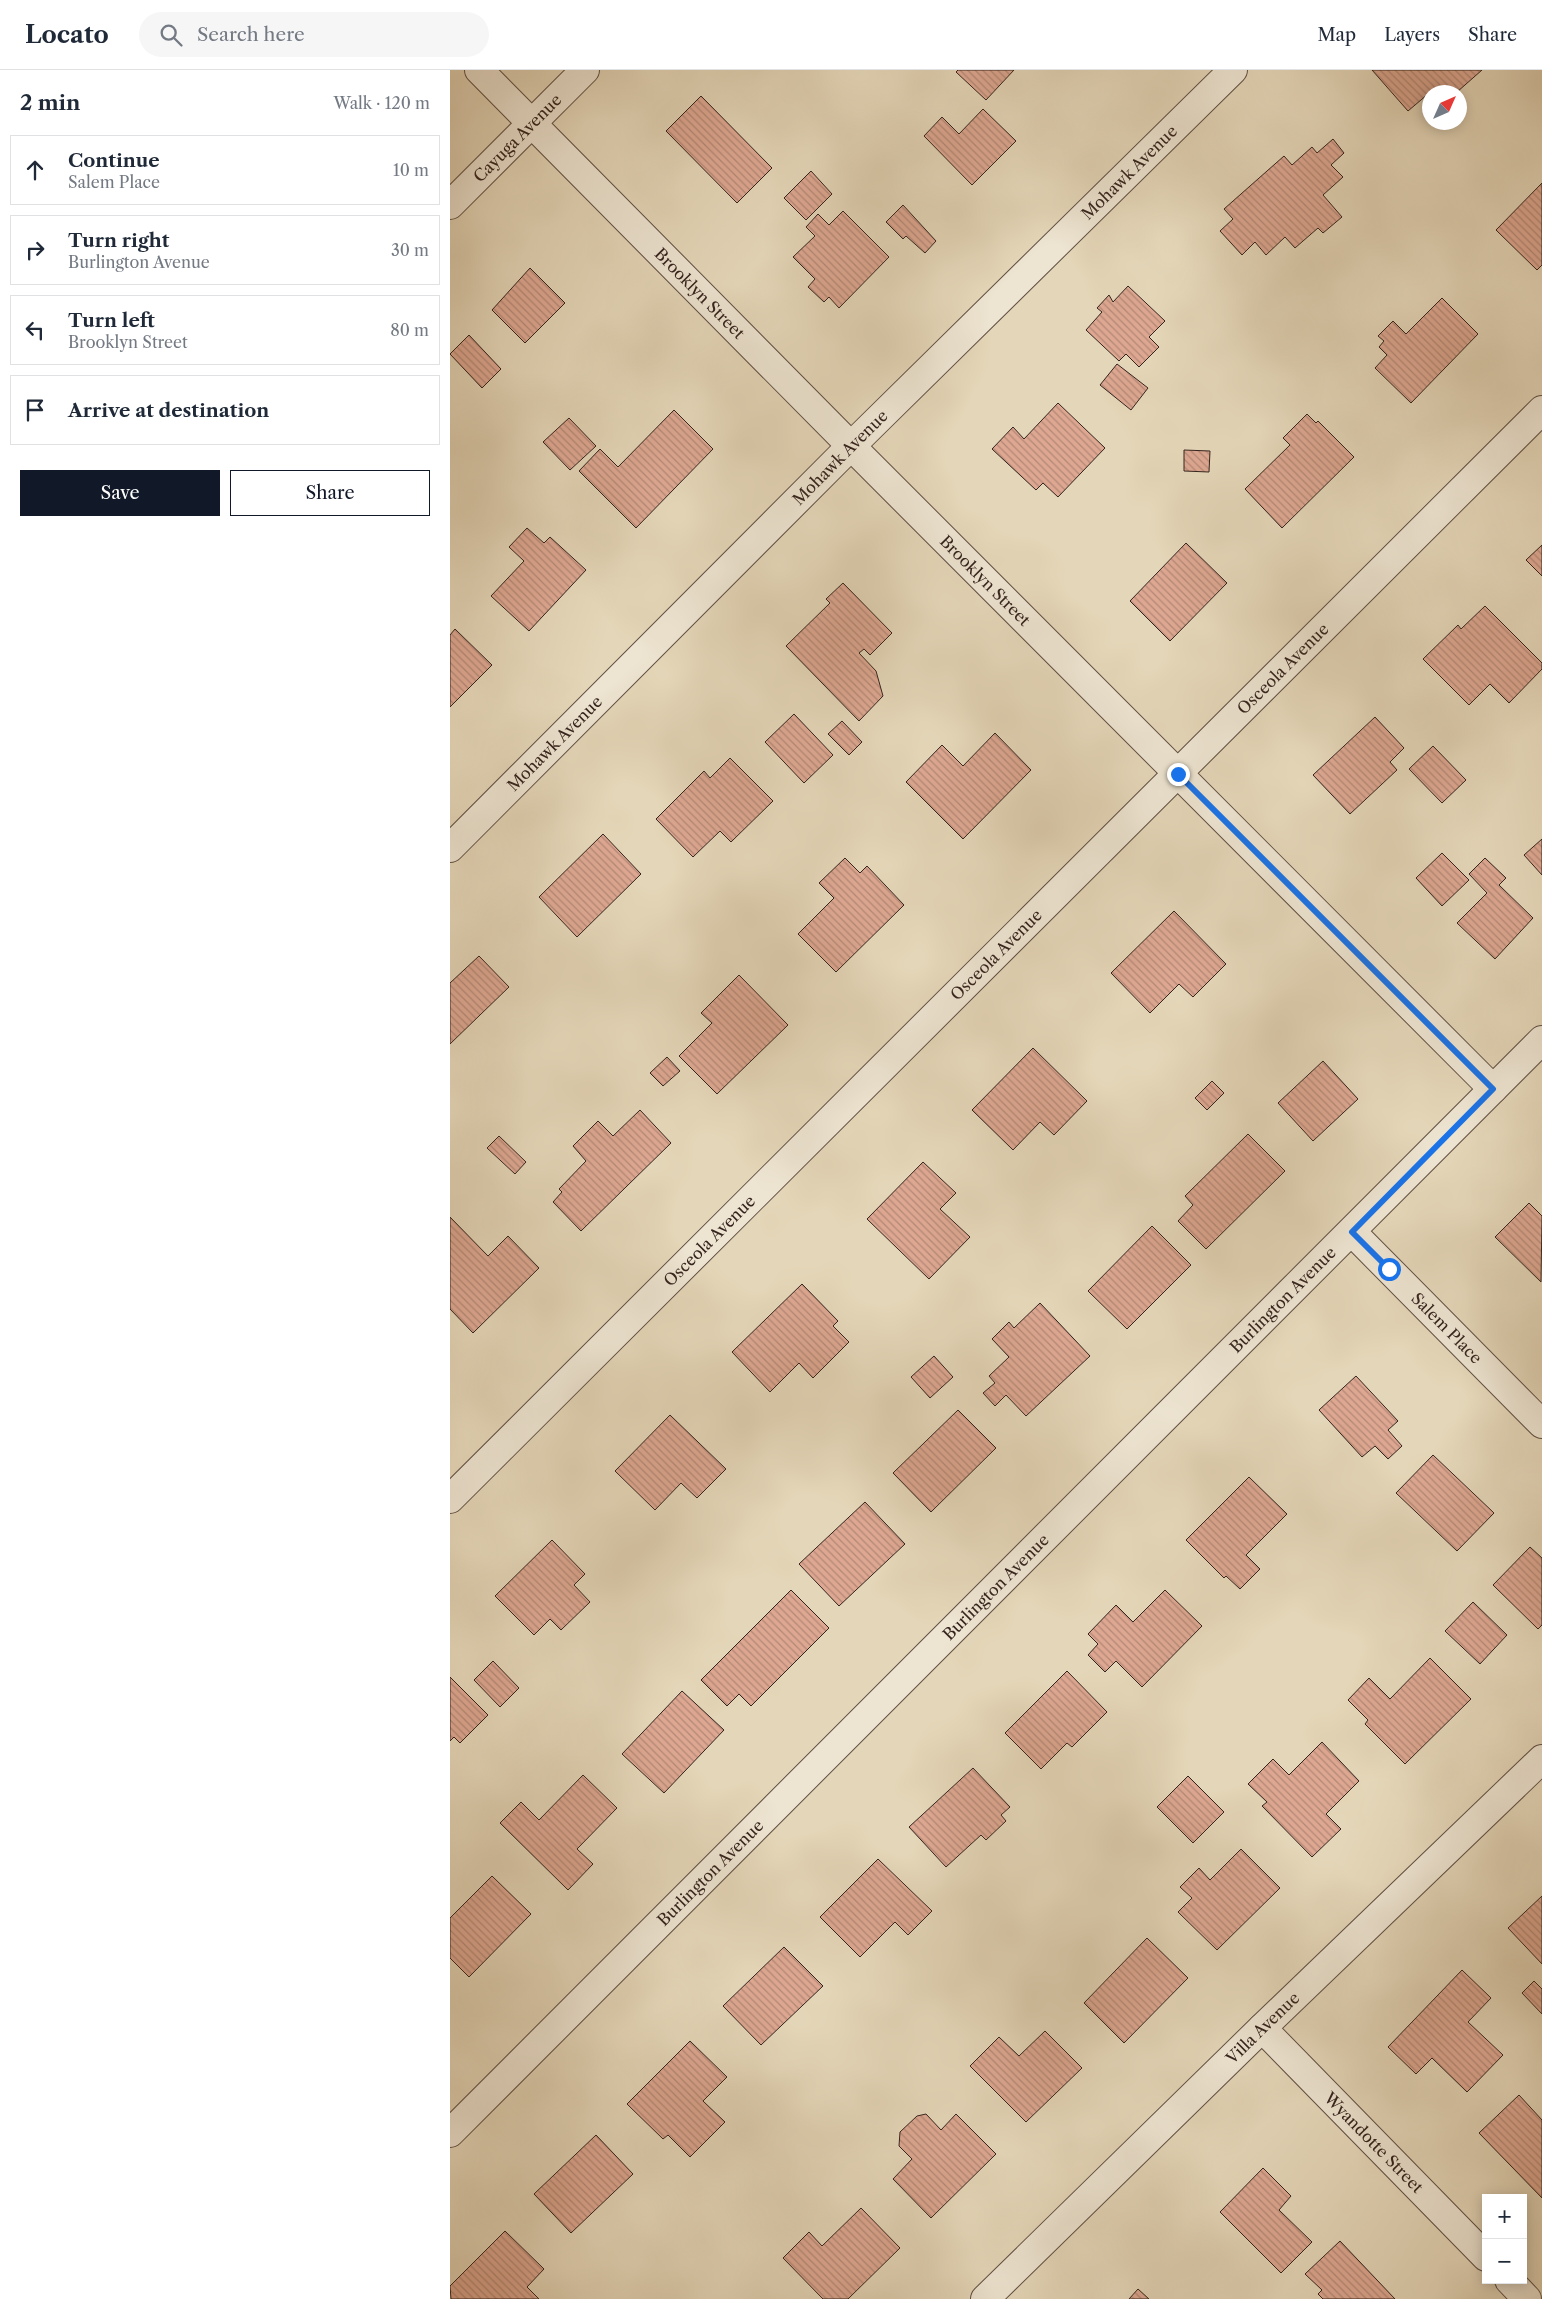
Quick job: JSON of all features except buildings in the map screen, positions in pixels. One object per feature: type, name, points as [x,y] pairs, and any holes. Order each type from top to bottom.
[{"type":"street","name":"Brooklyn Street","points":[[479,70],[851,446],[1493,1089]]},
{"type":"street","name":"Cayuga Avenue","points":[[450,205],[585,70]]},
{"type":"street","name":"Mohawk Avenue","points":[[450,848],[851,446],[1233,70]]},
{"type":"street","name":"Osceola Avenue","points":[[450,1499],[1542,410]]},
{"type":"street","name":"Burlington Avenue","points":[[450,2133],[1542,1040]]},
{"type":"street","name":"Salem Place","points":[[1352,1232],[1542,1424]]},
{"type":"street","name":"Villa Avenue","points":[[985,2299],[1262,2028],[1542,1759]]},
{"type":"street","name":"Wyandotte Street","points":[[1262,2028],[1482,2253]]},
{"type":"street","points":[[1513,2284],[1527,2299]]},
{"type":"route","points":[[1178,774],[1493,1089],[1352,1232],[1389,1269]]}]
